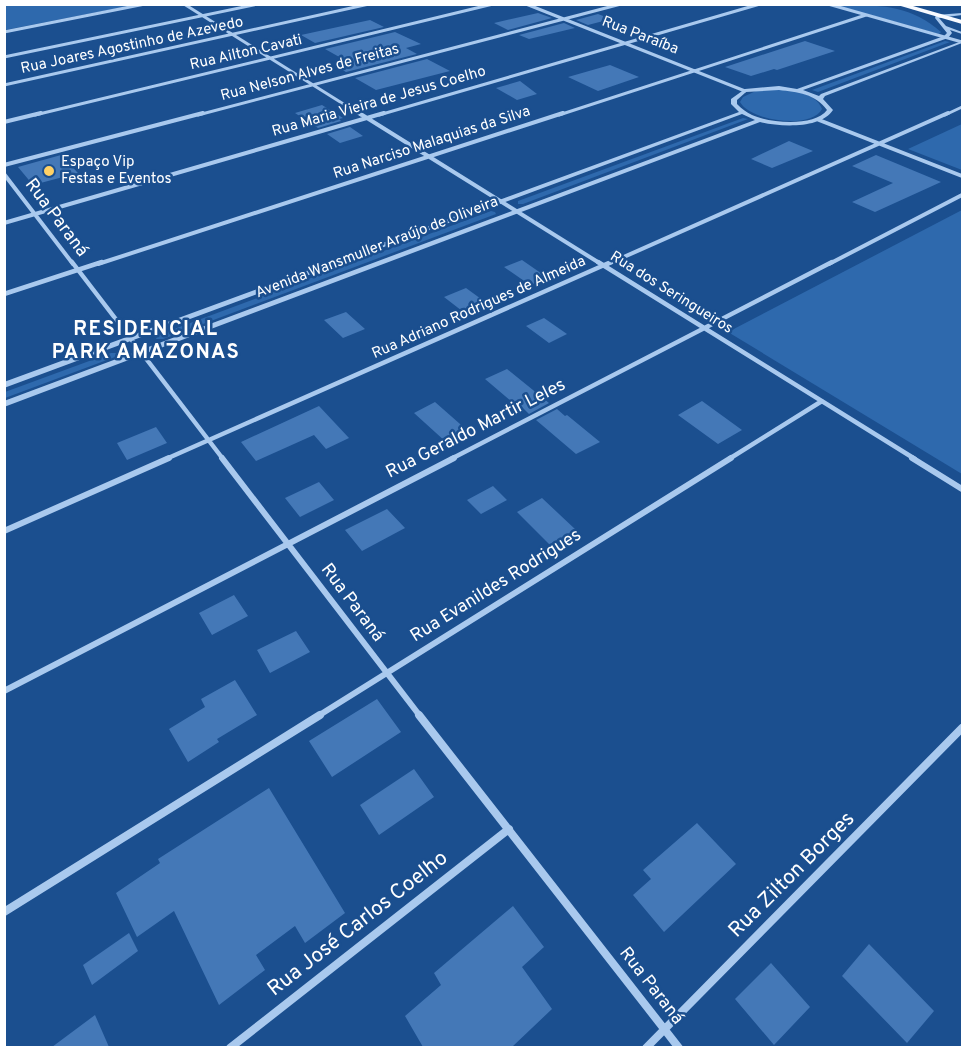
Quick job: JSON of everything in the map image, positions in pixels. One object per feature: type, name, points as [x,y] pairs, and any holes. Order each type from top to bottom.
[{"type":"highway","points":[[897,4],[960,13]]},
{"type":"highway","points":[[897,4],[963,22]]},
{"type":"highway","points":[[897,4],[943,26]]},
{"type":"street","points":[[4,32],[145,4]]},
{"type":"street","name":"Rua dos Seringueiros","points":[[184,4],[963,489]]},
{"type":"street","points":[[4,57],[258,4]]},
{"type":"street","name":"Rua Joares Agostinho de Azevedo","points":[[4,85],[369,4]]},
{"type":"street","name":"Rua Ailton Cavati","points":[[4,122],[493,4]]},
{"type":"street","name":"Rua Paraíba","points":[[526,4],[745,91]]},
{"type":"street","name":"Rua Nelson Alves de Freitas","points":[[4,165],[621,4]]},
{"type":"street","name":"Rua Maria Vieira de Jesus Coelho","points":[[4,223],[760,4]]},
{"type":"street","points":[[828,4],[962,42]]},
{"type":"street","points":[[797,90],[946,37],[950,33],[937,18],[938,16],[960,13]]},
{"type":"street","name":"Rua Narciso Malaquias da Silva","points":[[4,294],[866,15]]},
{"type":"street","points":[[943,26],[963,33]]},
{"type":"street","points":[[820,99],[823,95],[962,42]]},
{"type":"street","points":[[742,112],[734,104],[735,99],[745,91],[766,87],[797,90],[820,99],[830,110],[827,116],[819,120]]},
{"type":"street","name":"Rua Adriano Rodrigues de Almeida","points":[[4,531],[963,107]]},
{"type":"street","name":"Avenida Wansmuller Araújo de Oliveira","points":[[4,386],[742,112],[760,120],[791,124],[819,120]]},
{"type":"street","name":"Avenida Wansmuller Araújo de Oliveira","points":[[4,404],[760,120]]},
{"type":"street","points":[[819,120],[963,176]]},
{"type":"street","name":"Rua Paraná","points":[[4,174],[287,544],[679,1047]]},
{"type":"street","name":"Rua Geraldo Martir Leles","points":[[4,691],[963,195]]},
{"type":"street","name":"Rua Evanildes Rodrigues","points":[[4,912],[822,401]]},
{"type":"street","name":"Rua Zilton Borges","points":[[646,1047],[963,728]]},
{"type":"street","name":"Rua José Carlos Coelho","points":[[230,1047],[509,829]]},
{"type":"shaded area","points":[[5,4],[134,4],[134,5],[5,30]]},
{"type":"shaded area","points":[[834,5],[878,6],[904,11],[929,23],[941,32],[939,34]]},
{"type":"shaded area","points":[[945,41],[950,42],[818,92],[812,90]]},
{"type":"shaded area","points":[[758,90],[803,93],[818,102],[822,109],[816,116],[794,121],[767,118],[746,109],[740,102],[743,97]]},
{"type":"shaded area","points":[[743,118],[748,119],[518,204],[518,201]]},
{"type":"shaded area","points":[[962,124],[962,170],[908,149]]},
{"type":"shaded area","points":[[962,210],[962,474],[728,332]]},
{"type":"shaded area","points":[[491,211],[496,214],[163,339],[156,339],[158,335]]},
{"type":"shaded area","points":[[116,353],[115,357],[5,398],[5,392]]},
{"type":"building","points":[[538,13],[552,18],[508,30],[494,23]]},
{"type":"building","points":[[598,14],[611,19],[588,25],[576,20]]},
{"type":"building","points":[[370,20],[384,27],[315,43],[301,35]]},
{"type":"building","points":[[564,23],[575,28],[529,39],[519,35]]},
{"type":"building","points":[[395,32],[421,44],[406,48],[417,54],[346,72],[336,66],[350,63],[325,49]]},
{"type":"building","points":[[805,41],[835,51],[751,76],[725,67]]},
{"type":"building","points":[[427,59],[450,71],[376,90],[355,78]]},
{"type":"building","points":[[610,65],[639,77],[598,91],[568,77]]},
{"type":"building","points":[[520,81],[537,94],[517,100],[496,88]]},
{"type":"building","points":[[322,105],[343,118],[339,119],[341,121],[318,128],[295,113]]},
{"type":"building","points":[[350,127],[363,136],[340,143],[327,134]]},
{"type":"building","points":[[789,141],[813,151],[772,168],[751,159]]},
{"type":"building","name":"Espaço Vip Festas e Eventos","points":[[61,155],[78,173],[33,185],[18,167]]},
{"type":"building","points":[[876,155],[941,182],[875,212],[852,202],[893,183],[852,166]]},
{"type":"building","points":[[522,260],[548,278],[530,285],[504,267]]},
{"type":"building","points":[[466,288],[488,304],[466,314],[444,297]]},
{"type":"building","points":[[346,312],[365,329],[343,338],[324,320]]},
{"type":"building","points":[[544,318],[567,334],[549,343],[526,326]]},
{"type":"building","points":[[507,369],[549,403],[529,414],[485,379]]},
{"type":"building","points":[[702,401],[742,430],[718,444],[678,415]]},
{"type":"building","points":[[435,402],[468,431],[446,442],[414,413]]},
{"type":"building","points":[[319,406],[349,438],[326,449],[314,435],[256,461],[241,442]]},
{"type":"building","points":[[557,409],[600,442],[576,454],[536,420]]},
{"type":"building","points":[[156,427],[167,443],[127,460],[117,443]]},
{"type":"building","points":[[319,482],[334,500],[300,517],[285,498]]},
{"type":"building","points":[[493,486],[507,500],[481,514],[467,500]]},
{"type":"building","points":[[542,498],[576,530],[550,545],[517,512]]},
{"type":"building","points":[[387,509],[405,528],[362,551],[345,530]]},
{"type":"building","points":[[234,595],[248,616],[212,635],[199,613]]},
{"type":"building","points":[[296,631],[310,652],[270,673],[257,650]]},
{"type":"building","points":[[235,680],[257,715],[217,739],[219,742],[188,762],[169,729],[205,707],[201,699]]},
{"type":"building","points":[[377,699],[401,732],[332,777],[309,741]]},
{"type":"building","points":[[414,769],[434,797],[379,835],[360,805]]},
{"type":"building","points":[[269,788],[345,913],[305,943],[295,926],[256,955],[265,970],[219,1005],[174,911],[137,937],[116,893],[160,863],[158,859]]},
{"type":"building","points":[[697,823],[736,864],[664,932],[633,895],[651,879],[643,870]]},
{"type":"building","points":[[513,906],[544,947],[522,967],[552,1009],[512,1047],[423,1047],[405,1016],[441,985],[434,973]]},
{"type":"building","points":[[129,933],[138,951],[92,985],[83,965]]},
{"type":"building","points":[[869,944],[934,1011],[907,1043],[842,976]]},
{"type":"building","points":[[771,963],[810,1007],[774,1045],[735,999]]},
{"type":"building","points":[[95,1015],[109,1047],[52,1047]]},
{"type":"place","name":"Espaço Vip Festas e Eventos","points":[[49,171]]},
{"type":"district","name":"RESIDENCIAL PARK AMAZONAS","points":[[146,342]]}]
